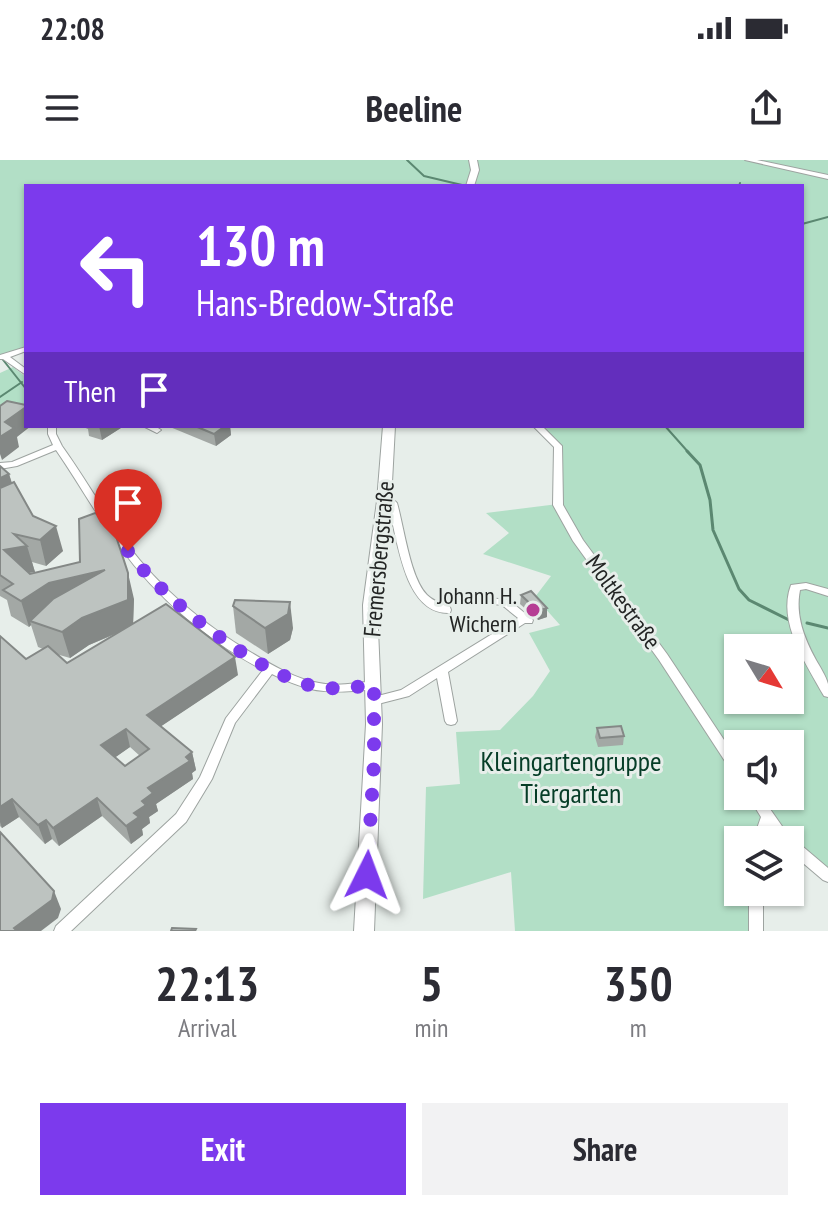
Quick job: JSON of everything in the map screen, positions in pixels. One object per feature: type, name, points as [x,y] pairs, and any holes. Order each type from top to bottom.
[{"type":"main road","points":[[471,184],[475,170],[473,160]]},
{"type":"main road","name":"Fremersbergstraße","points":[[364,931],[374,693],[370,605],[384,501],[389,428]]},
{"type":"street","points":[[748,160],[828,177]]},
{"type":"street","points":[[2,356],[24,350]]},
{"type":"street","points":[[2,356],[24,372]]},
{"type":"street","points":[[52,428],[58,446],[114,531],[151,580],[225,640],[271,668],[315,687],[374,693],[392,699],[405,693],[527,619],[505,602],[488,601]]},
{"type":"street","points":[[152,428],[157,430]]},
{"type":"street","name":"Moltkestraße","points":[[539,428],[558,446],[558,505],[578,541],[663,657],[724,750]]},
{"type":"street","points":[[0,466],[14,464],[58,446]]},
{"type":"street","points":[[384,501],[392,503],[400,524],[414,586],[424,598],[446,610]]},
{"type":"street","points":[[828,593],[802,585],[795,587],[793,593],[796,624],[828,693]]},
{"type":"street","points":[[61,931],[181,818],[206,779],[230,721],[271,668]]},
{"type":"street","points":[[442,671],[451,721]]},
{"type":"street","points":[[762,810],[774,826]]},
{"type":"street","points":[[764,826],[767,818]]},
{"type":"street","points":[[804,856],[828,876]]},
{"type":"street","points":[[756,906],[756,931]]},
{"type":"green space","name":"Kleingartengruppe Tiergarten","points":[[0,160],[828,160],[828,876],[804,853],[804,826],[724,826],[724,906],[763,906],[756,931],[515,931],[511,872],[423,899],[426,787],[460,784],[456,732],[500,730],[533,696],[550,671],[529,633],[560,625],[535,597],[551,576],[483,554],[509,533],[486,513],[558,504],[558,446],[539,428],[804,428],[804,184],[24,184],[24,350],[0,356]]},
{"type":"green space","points":[[13,367],[24,375],[24,413],[0,422],[0,373]]},
{"type":"building","points":[[7,401],[24,405],[24,408],[5,422],[14,428],[0,437],[0,406]]},
{"type":"building","points":[[200,428],[222,428],[214,434]]},
{"type":"building","points":[[0,466],[9,474],[0,478]]},
{"type":"building","points":[[14,482],[33,516],[56,526],[40,540],[14,534],[27,546],[4,550],[30,574],[80,562],[79,519],[95,513],[112,524],[128,573],[128,600],[82,618],[62,632],[30,621],[53,599],[105,570],[49,583],[21,601],[3,590],[13,584],[0,575],[0,488]]},
{"type":"building","points":[[531,591],[547,608],[538,611],[521,595]]},
{"type":"building","points":[[235,600],[290,602],[288,614],[265,628],[233,606]]},
{"type":"building","points":[[166,604],[235,657],[147,715],[192,752],[186,757],[190,761],[148,788],[153,793],[142,801],[146,805],[134,813],[139,817],[126,826],[97,798],[53,828],[46,820],[38,825],[12,799],[0,807],[0,636],[26,659],[48,646],[67,663]],"holes":[[[126,729],[149,749],[125,766],[101,745]]]},
{"type":"building","points":[[621,726],[624,736],[600,738],[597,728]]},
{"type":"building","points":[[0,832],[54,891],[52,900],[14,928],[17,931],[0,931]]},
{"type":"building","points":[[172,928],[196,929],[171,931]]},
{"type":"waterway","points":[[407,160],[424,176],[458,184]]},
{"type":"waterway","points":[[804,223],[828,217]]},
{"type":"waterway","points":[[0,356],[21,383]]},
{"type":"waterway","points":[[0,397],[21,383]]},
{"type":"waterway","points":[[21,383],[24,386]]},
{"type":"waterway","points":[[667,428],[689,453]]},
{"type":"waterway","points":[[687,451],[700,465],[710,500],[713,530],[739,589],[749,600],[791,621]]},
{"type":"waterway","points":[[807,623],[828,628]]},
{"type":"place","name":"Johann H. Wichern","points":[[533,610]]},
{"type":"route","points":[[128,551],[151,580],[167,594],[225,640],[271,668],[315,687],[334,689],[374,685],[374,762],[367,875]]}]
